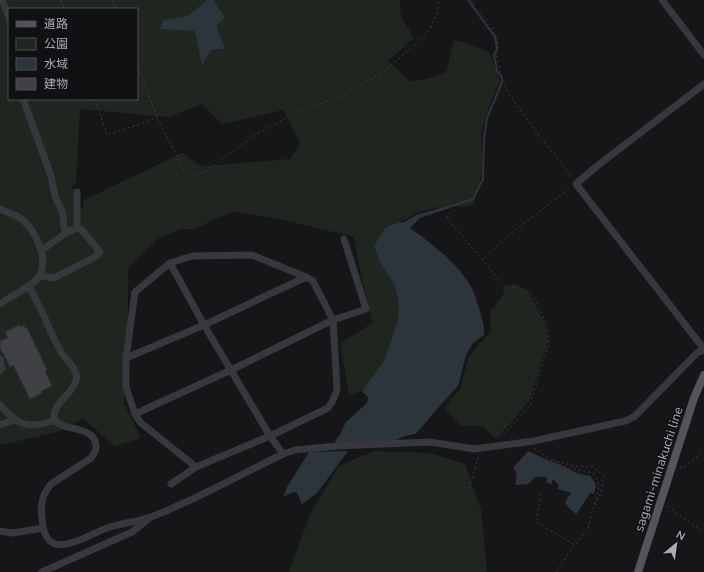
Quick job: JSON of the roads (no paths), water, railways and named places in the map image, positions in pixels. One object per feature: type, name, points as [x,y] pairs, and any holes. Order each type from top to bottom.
[{"type":"main road","name":"sagami-minakuchi line","points":[[638,572],[694,398],[704,375]]},
{"type":"street","points":[[2,0],[8,15]]},
{"type":"street","points":[[662,0],[704,55]]},
{"type":"street","points":[[28,286],[40,305],[55,342],[75,371],[77,379],[74,387],[57,406],[54,415],[55,420],[63,426],[91,434],[97,447],[91,458],[55,481],[47,488],[42,499],[41,506],[43,528],[48,539],[56,544],[61,545],[72,542],[108,528],[150,518],[195,498],[283,454],[295,450],[338,446],[430,442],[474,449],[525,442],[625,421],[634,417],[698,352],[704,350],[576,184],[597,166],[704,84]]},
{"type":"street","points":[[23,100],[50,173],[56,199],[63,214],[66,233]]},
{"type":"street","points":[[77,192],[77,228]]},
{"type":"street","points":[[0,209],[20,218],[36,237],[42,250],[42,268],[36,280],[0,304]]},
{"type":"street","points":[[39,276],[54,278],[95,257],[100,252],[81,229],[77,228],[66,233],[42,250]]},
{"type":"street","points":[[135,414],[231,370],[333,320],[366,309],[344,240]]},
{"type":"street","points":[[171,484],[196,467],[270,436],[328,408],[333,401],[337,388],[333,320],[313,281],[252,255],[192,256],[170,263],[135,292],[126,358],[126,387],[135,414],[141,423],[196,467]]},
{"type":"street","points":[[170,263],[204,325],[270,436],[283,454]]},
{"type":"street","points":[[126,358],[204,325],[306,277]]},
{"type":"street","points":[[0,359],[2,368],[0,371]]},
{"type":"street","points":[[0,405],[14,420],[26,425],[33,426],[55,420]]},
{"type":"street","points":[[0,425],[14,420]]},
{"type":"street","points":[[42,572],[132,532],[150,518]]},
{"type":"street","points":[[0,531],[12,533],[43,528]]},
{"type":"water","points":[[207,0],[213,0],[225,17],[216,26],[225,49],[212,49],[202,65],[195,31],[160,29],[164,20],[188,16]]},
{"type":"water","points":[[473,198],[473,200],[420,218],[410,228],[451,261],[465,277],[472,288],[480,311],[484,326],[484,335],[473,343],[466,355],[458,386],[415,434],[404,436],[392,442],[338,445],[335,441],[346,422],[367,403],[368,397],[362,391],[384,361],[397,323],[399,306],[395,285],[380,263],[374,246],[386,227],[400,222],[402,223],[417,215]]},
{"type":"water","points":[[348,451],[317,493],[302,504],[297,493],[293,492],[283,497],[287,487],[309,452]]},
{"type":"water","points":[[528,451],[580,474],[591,476],[596,485],[594,494],[590,493],[576,515],[565,502],[571,493],[557,489],[559,486],[553,479],[551,485],[546,482],[547,477],[535,477],[529,484],[515,485],[517,474],[513,468]]},
{"type":"waterway","points":[[468,0],[495,37],[497,49],[494,56],[497,71],[502,78],[502,82],[487,118],[484,138],[483,179],[473,199],[471,200]]}]
